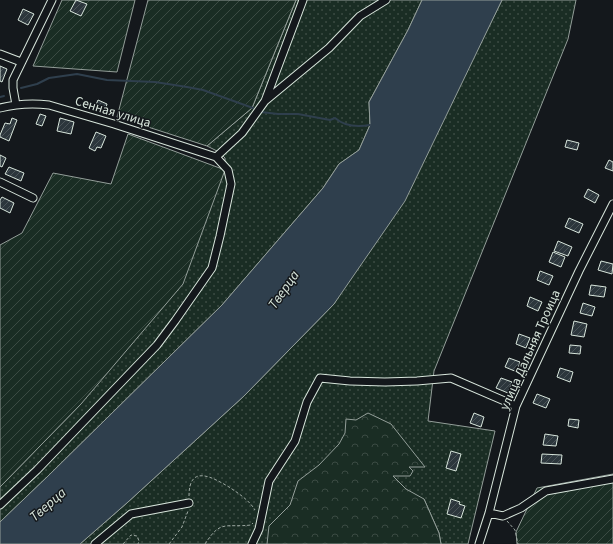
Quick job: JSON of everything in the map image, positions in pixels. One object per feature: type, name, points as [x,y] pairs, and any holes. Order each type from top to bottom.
[{"type":"street","points":[[16,104],[13,80],[52,0]]},
{"type":"street","points":[[0,505],[37,470],[157,345],[175,322],[212,268],[231,184],[228,170],[216,157],[242,133],[264,101],[303,0]]},
{"type":"street","points":[[264,101],[329,48],[360,16],[386,0]]},
{"type":"street","points":[[0,54],[21,62]]},
{"type":"street","name":"Сенная улица","points":[[0,108],[16,104],[49,105],[216,157]]},
{"type":"street","points":[[0,182],[34,198]]},
{"type":"street","name":"улица Дальняя Троица","points":[[479,544],[489,513],[516,406],[579,271],[613,204]]},
{"type":"street","points":[[252,544],[259,529],[269,481],[296,441],[307,402],[320,378],[350,381],[417,382],[451,378],[516,406]]},
{"type":"street","points":[[489,513],[503,516],[521,508],[546,491],[613,479]]},
{"type":"street","points":[[95,544],[131,514],[189,503]]},
{"type":"path","points":[[169,544],[186,520],[192,479],[198,475],[206,475],[240,494],[253,506],[257,512]]},
{"type":"path","points":[[503,516],[515,530],[518,544]]},
{"type":"path","points":[[205,544],[213,531],[226,525],[251,525],[254,522]]},
{"type":"path","points":[[123,544],[131,535],[137,536],[139,541],[138,544]]},
{"type":"green space","points":[[62,0],[135,0],[117,72],[33,66]]},
{"type":"green space","points":[[148,0],[296,0],[252,108],[207,146],[117,117]]},
{"type":"green space","points":[[296,0],[422,0],[408,30],[369,102],[370,125],[359,150],[339,164],[323,188],[222,305],[0,522],[0,487],[81,404],[225,170],[225,158],[219,152],[207,146],[252,108]]},
{"type":"green space","points":[[502,0],[576,0],[568,39],[434,371],[428,421],[495,431],[468,544],[441,544],[439,533],[424,499],[287,544],[80,544],[244,396],[334,304],[467,70]]},
{"type":"green space","points":[[128,134],[225,170],[183,284],[81,404],[0,487],[0,245],[22,233],[53,173],[111,184]]},
{"type":"green space","points":[[368,413],[391,424],[425,467],[409,467],[413,471],[410,476],[393,476],[406,489],[424,499],[439,533],[441,544],[267,544],[269,526],[290,505],[298,481],[319,465],[339,444],[345,433],[346,419],[356,420]]},
{"type":"green space","points":[[613,474],[613,544],[517,544],[516,532],[537,488]]},
{"type":"water","name":"Тверца","points":[[422,0],[502,0],[405,201],[334,304],[244,396],[80,544],[0,544],[0,522],[222,305],[323,188],[339,164],[359,150],[370,125],[369,102],[408,30]]},
{"type":"building","points":[[76,0],[87,4],[81,16],[70,11]]},
{"type":"building","points":[[23,9],[34,14],[28,25],[18,20]]},
{"type":"building","points":[[0,66],[7,69],[2,82],[0,81]]},
{"type":"building","points":[[98,100],[107,104],[105,111],[95,107]]},
{"type":"building","points":[[40,114],[46,116],[42,126],[36,124]]},
{"type":"building","points":[[12,118],[17,120],[9,141],[0,137],[0,135],[5,123],[10,124]]},
{"type":"building","points":[[60,118],[74,122],[71,134],[57,131]]},
{"type":"building","points":[[96,132],[106,136],[101,148],[97,147],[95,151],[89,148]]},
{"type":"building","points":[[567,140],[579,143],[577,150],[565,147]]},
{"type":"building","points":[[0,155],[6,158],[2,167],[0,166]]},
{"type":"building","points":[[609,160],[613,162],[613,171],[605,168]]},
{"type":"building","points":[[9,167],[24,173],[21,181],[5,174]]},
{"type":"building","points":[[588,189],[599,195],[595,203],[584,197]]},
{"type":"building","points":[[2,197],[14,203],[10,213],[0,208],[0,200]]},
{"type":"building","points":[[569,218],[583,224],[579,233],[565,227]]},
{"type":"building","points":[[558,241],[572,247],[568,256],[554,251]]},
{"type":"building","points":[[553,252],[565,257],[561,267],[549,262]]},
{"type":"building","points":[[601,261],[613,264],[612,274],[598,270]]},
{"type":"building","points":[[540,271],[553,276],[549,285],[537,280]]},
{"type":"building","points":[[591,285],[606,287],[604,297],[589,295]]},
{"type":"building","points":[[530,297],[542,302],[538,311],[527,306]]},
{"type":"building","points":[[583,303],[595,307],[592,316],[580,313]]},
{"type":"building","points":[[574,321],[587,324],[584,337],[571,335]]},
{"type":"building","points":[[519,334],[530,338],[526,348],[516,344]]},
{"type":"building","points":[[570,345],[581,346],[580,354],[569,353]]},
{"type":"building","points":[[509,358],[520,362],[517,372],[505,367]]},
{"type":"building","points":[[560,368],[573,372],[570,382],[557,377]]},
{"type":"building","points":[[501,378],[512,382],[508,393],[496,388]]},
{"type":"building","points":[[537,394],[550,399],[546,408],[533,403]]},
{"type":"building","points":[[474,413],[484,417],[481,427],[470,423]]},
{"type":"building","points":[[569,419],[579,420],[578,428],[568,426]]},
{"type":"building","points":[[545,434],[558,436],[556,446],[543,445]]},
{"type":"building","points":[[451,451],[461,454],[456,471],[446,468]]},
{"type":"building","points":[[542,454],[562,455],[561,464],[541,463]]},
{"type":"building","points":[[451,499],[460,502],[459,504],[465,506],[461,518],[447,514]]},
{"type":"waterway","points":[[21,88],[37,84],[49,78],[77,74],[107,80],[155,82],[203,90],[253,108]]},
{"type":"waterway","points":[[0,97],[4,96]]},
{"type":"waterway","points":[[261,112],[298,114],[330,120],[335,118],[343,123],[351,125],[370,125]]}]
